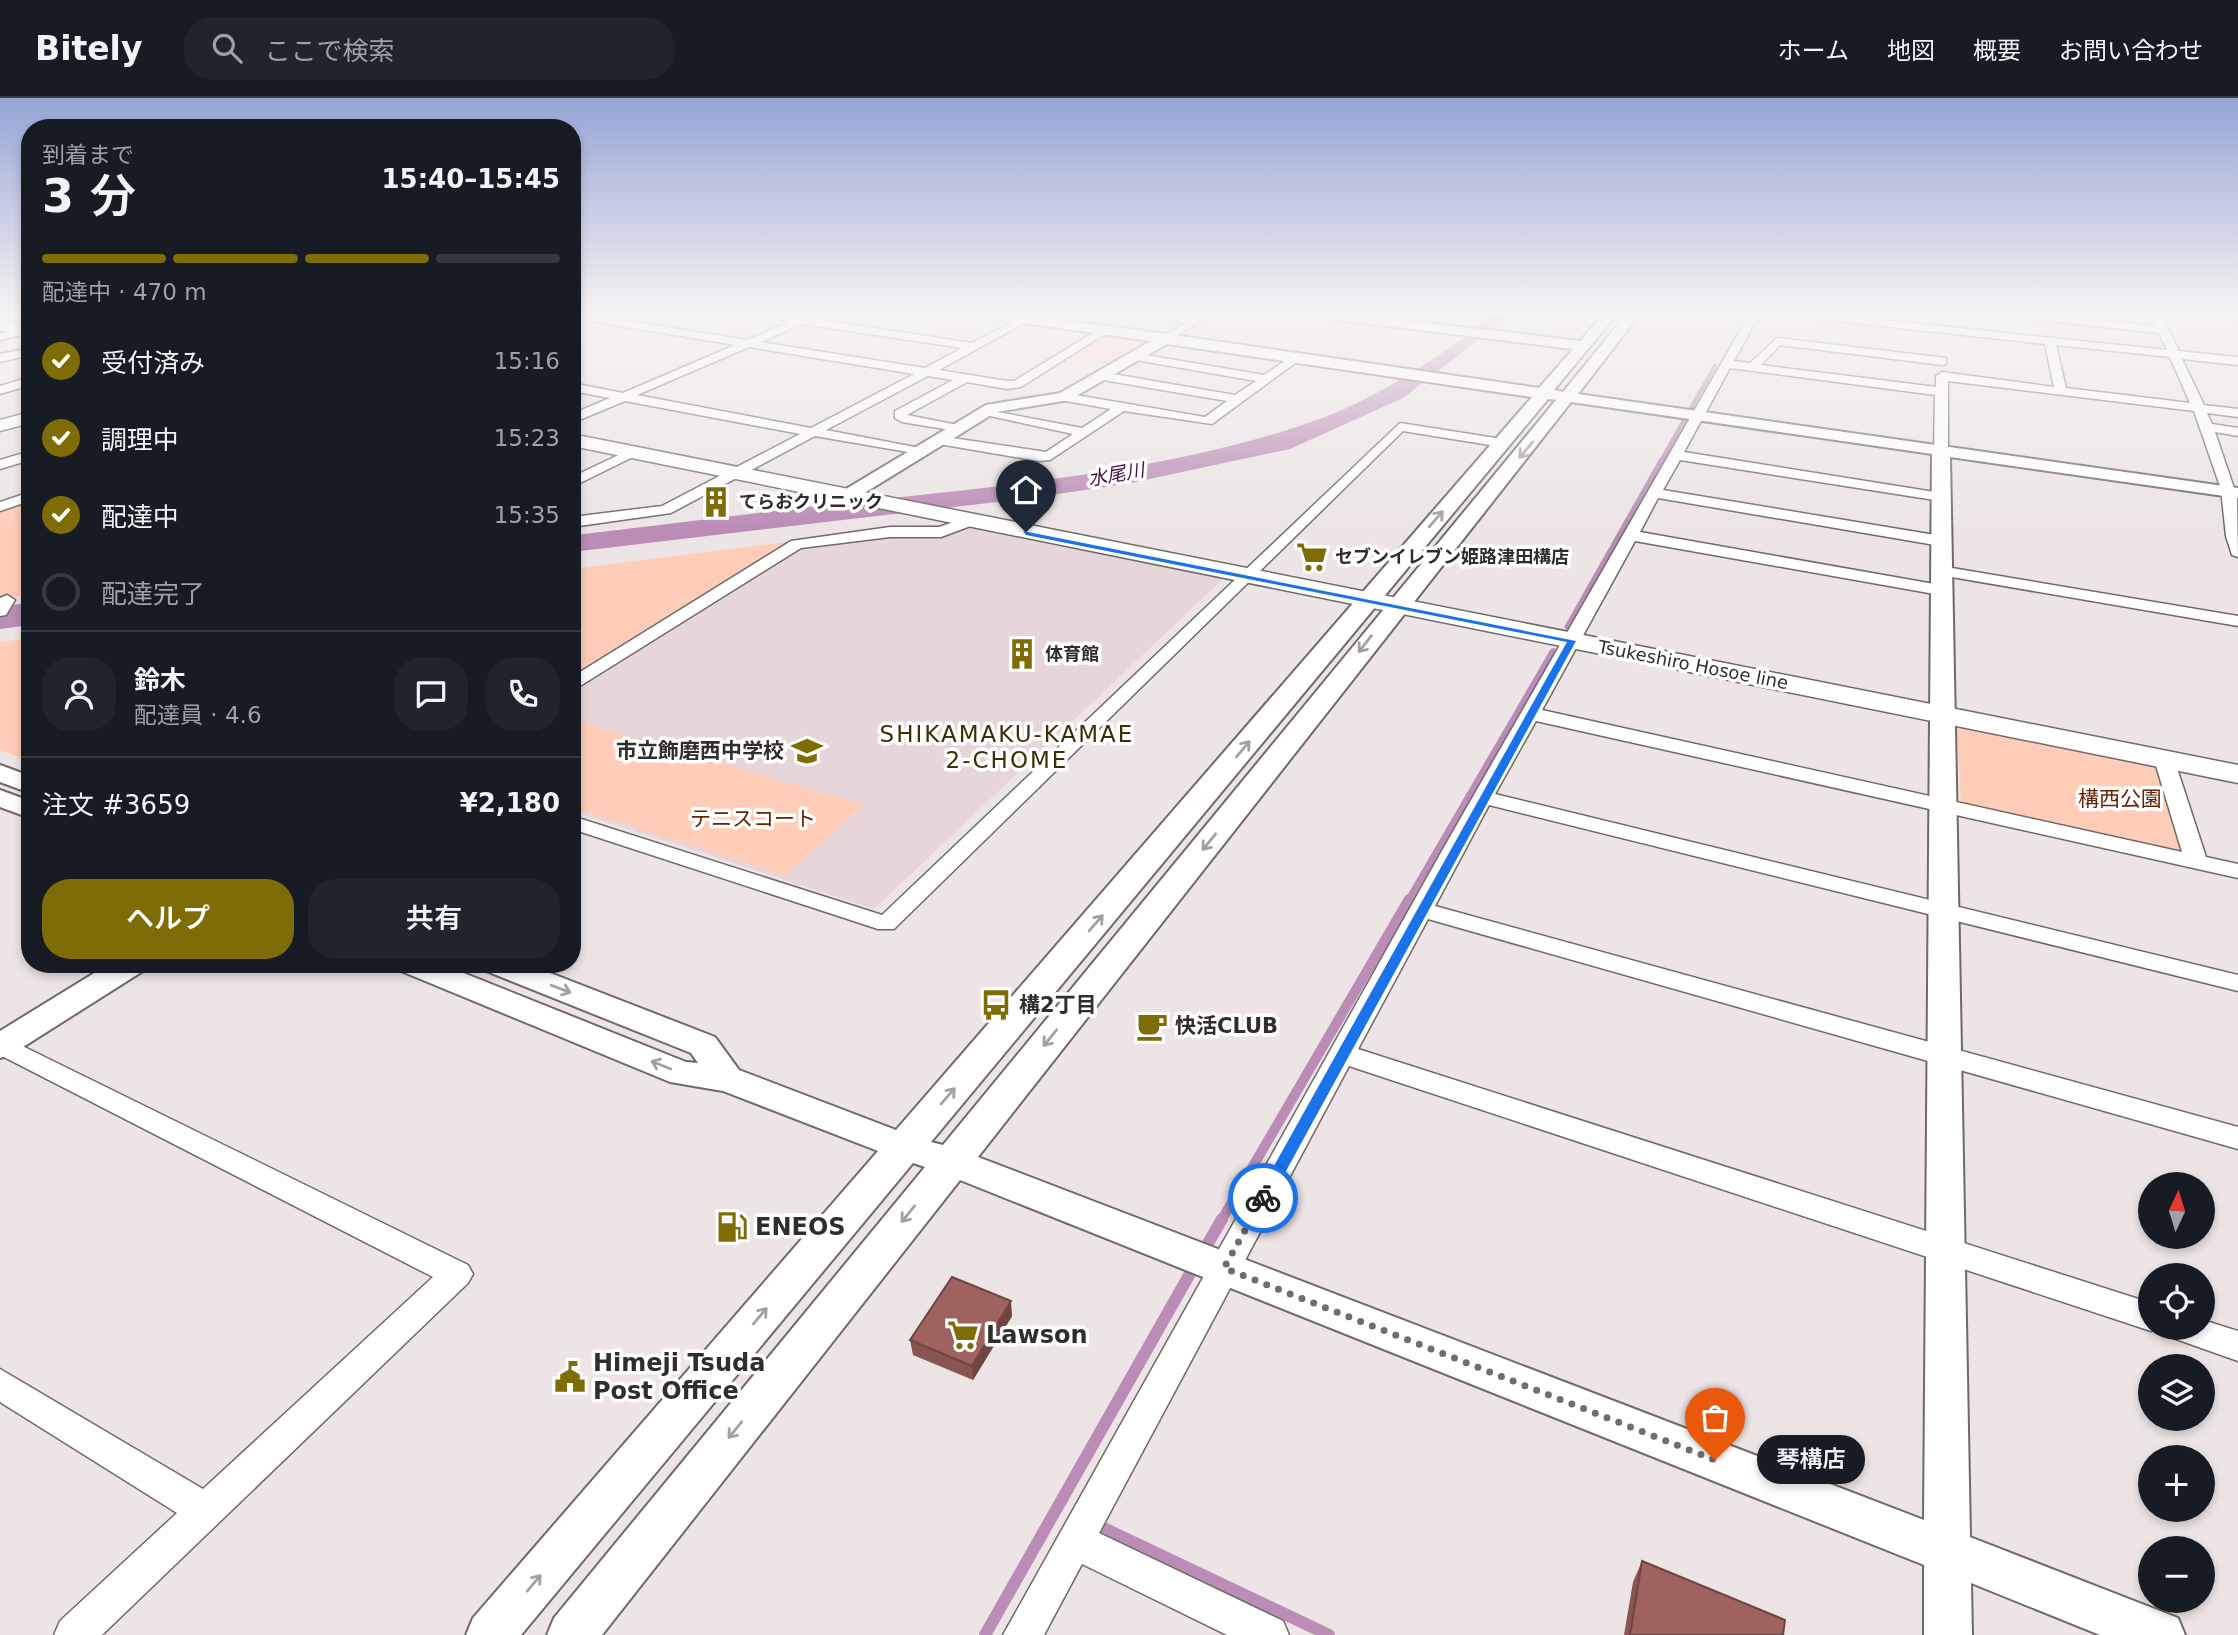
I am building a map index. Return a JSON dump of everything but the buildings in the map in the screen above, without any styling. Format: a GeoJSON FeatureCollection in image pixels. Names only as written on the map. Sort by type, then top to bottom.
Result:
{"type":"FeatureCollection","features":[{"type":"Feature","properties":{"kind":"main road"},"geometry":{"type":"LineString","coordinates":[[0,426],[21,420]]}},
{"type":"Feature","properties":{"kind":"main road","name":"Tsukeshiro Hosoe line"},"geometry":{"type":"LineString","coordinates":[[581,442],[2238,774]]}},
{"type":"Feature","properties":{"kind":"street"},"geometry":{"type":"LineString","coordinates":[[581,415],[648,387]]}},
{"type":"Feature","properties":{"kind":"street"},"geometry":{"type":"LineString","coordinates":[[581,521],[666,510],[899,387]]}},
{"type":"Feature","properties":{"kind":"street"},"geometry":{"type":"LineString","coordinates":[[949,387],[901,414],[902,418],[958,429]]}},
{"type":"Feature","properties":{"kind":"street"},"geometry":{"type":"LineString","coordinates":[[1064,397],[1082,387]]}},
{"type":"Feature","properties":{"kind":"street"},"geometry":{"type":"LineString","coordinates":[[1164,387],[1236,399]]}},
{"type":"Feature","properties":{"kind":"street"},"geometry":{"type":"LineString","coordinates":[[847,496],[992,408],[1064,397],[1201,422],[1207,421],[1254,387]]}},
{"type":"Feature","properties":{"kind":"street"},"geometry":{"type":"LineString","coordinates":[[1502,387],[2233,493]]}},
{"type":"Feature","properties":{"kind":"street"},"geometry":{"type":"LineString","coordinates":[[571,1635],[1396,606],[1538,436],[1559,387]]}},
{"type":"Feature","properties":{"kind":"street"},"geometry":{"type":"LineString","coordinates":[[489,1635],[1215,783],[1367,600],[1502,443],[1562,387]]}},
{"type":"Feature","properties":{"kind":"street"},"geometry":{"type":"LineString","coordinates":[[1023,1635],[1422,910],[1715,387]]}},
{"type":"Feature","properties":{"kind":"street"},"geometry":{"type":"LineString","coordinates":[[1901,387],[1941,392]]}},
{"type":"Feature","properties":{"kind":"street"},"geometry":{"type":"LineString","coordinates":[[1941,387],[1940,807],[1948,1635]]}},
{"type":"Feature","properties":{"kind":"street"},"geometry":{"type":"LineString","coordinates":[[2025,387],[2238,413]]}},
{"type":"Feature","properties":{"kind":"street"},"geometry":{"type":"LineString","coordinates":[[2061,387],[2062,391]]}},
{"type":"Feature","properties":{"kind":"street"},"geometry":{"type":"LineString","coordinates":[[2189,387],[2233,493],[2237,545]]}},
{"type":"Feature","properties":{"kind":"street"},"geometry":{"type":"LineString","coordinates":[[581,389],[920,452]]}},
{"type":"Feature","properties":{"kind":"street"},"geometry":{"type":"LineString","coordinates":[[939,440],[1039,457],[1050,456],[1120,408]]}},
{"type":"Feature","properties":{"kind":"street"},"geometry":{"type":"LineString","coordinates":[[982,414],[1084,432]]}},
{"type":"Feature","properties":{"kind":"street"},"geometry":{"type":"LineString","coordinates":[[581,825],[886,924],[1400,427],[1502,443]]}},
{"type":"Feature","properties":{"kind":"street"},"geometry":{"type":"LineString","coordinates":[[2206,427],[2238,432]]}},
{"type":"Feature","properties":{"kind":"street"},"geometry":{"type":"LineString","coordinates":[[581,479],[634,453]]}},
{"type":"Feature","properties":{"kind":"street"},"geometry":{"type":"LineString","coordinates":[[1676,455],[1941,497]]}},
{"type":"Feature","properties":{"kind":"street"},"geometry":{"type":"LineString","coordinates":[[0,465],[21,458]]}},
{"type":"Feature","properties":{"kind":"street"},"geometry":{"type":"LineString","coordinates":[[1654,493],[1941,541]]}},
{"type":"Feature","properties":{"kind":"street"},"geometry":{"type":"LineString","coordinates":[[0,507],[21,499]]}},
{"type":"Feature","properties":{"kind":"street"},"geometry":{"type":"LineString","coordinates":[[581,679],[797,544],[890,532],[941,532],[960,519]]}},
{"type":"Feature","properties":{"kind":"street"},"geometry":{"type":"LineString","coordinates":[[1633,536],[2238,621]]}},
{"type":"Feature","properties":{"kind":"street"},"geometry":{"type":"LineString","coordinates":[[1532,714],[1940,807],[2238,871]]}},
{"type":"Feature","properties":{"kind":"street"},"geometry":{"type":"LineString","coordinates":[[2164,759],[2196,862]]}},
{"type":"Feature","properties":{"kind":"street"},"geometry":{"type":"LineString","coordinates":[[0,773],[21,781]]}},
{"type":"Feature","properties":{"kind":"street"},"geometry":{"type":"LineString","coordinates":[[1485,797],[2238,983]]}},
{"type":"Feature","properties":{"kind":"street"},"geometry":{"type":"LineString","coordinates":[[0,798],[21,806]]}},
{"type":"Feature","properties":{"kind":"street"},"geometry":{"type":"LineString","coordinates":[[1422,910],[2238,1138]]}},
{"type":"Feature","properties":{"kind":"street"},"geometry":{"type":"LineString","coordinates":[[1,1045],[117,973]]}},
{"type":"Feature","properties":{"kind":"street"},"geometry":{"type":"LineString","coordinates":[[434,973],[682,1073],[727,1079],[904,1147],[950,1161],[2161,1635]]}},
{"type":"Feature","properties":{"kind":"street"},"geometry":{"type":"LineString","coordinates":[[520,973],[703,1045],[727,1079]]}},
{"type":"Feature","properties":{"kind":"street"},"geometry":{"type":"LineString","coordinates":[[1,1045],[457,1273],[74,1635]]}},
{"type":"Feature","properties":{"kind":"street"},"geometry":{"type":"LineString","coordinates":[[1343,1054],[2138,1313]]}},
{"type":"Feature","properties":{"kind":"street"},"geometry":{"type":"LineString","coordinates":[[2215,1338],[2238,1346]]}},
{"type":"Feature","properties":{"kind":"street"},"geometry":{"type":"LineString","coordinates":[[0,1384],[206,1511]]}},
{"type":"Feature","properties":{"kind":"street"},"geometry":{"type":"LineString","coordinates":[[1075,1541],[1269,1635]]}},
{"type":"Feature","properties":{"kind":"shaded area","name":"市立飾磨西中学校"},"geometry":{"type":"Polygon","coordinates":[[[973,528],[1224,578],[874,909],[581,814],[581,685],[802,546],[890,535],[942,536],[973,528]]]}},
{"type":"Feature","properties":{"kind":"green space"},"geometry":{"type":"Polygon","coordinates":[[[21,503],[21,596],[0,599],[0,511],[21,503]]]}},
{"type":"Feature","properties":{"kind":"green space"},"geometry":{"type":"Polygon","coordinates":[[[794,541],[581,672],[581,568],[794,541]]]}},
{"type":"Feature","properties":{"kind":"green space"},"geometry":{"type":"Polygon","coordinates":[[[21,639],[21,758],[0,750],[0,642],[21,639]]]}},
{"type":"Feature","properties":{"kind":"green space","name":"テニスコート"},"geometry":{"type":"Polygon","coordinates":[[[581,722],[864,805],[785,876],[581,810],[581,722]]]}},
{"type":"Feature","properties":{"kind":"green space","name":"構西公園"},"geometry":{"type":"Polygon","coordinates":[[[1957,727],[2158,767],[2180,851],[1961,805],[1957,727]]]}},
{"type":"Feature","properties":{"kind":"water","name":"水尾川"},"geometry":{"type":"Polygon","coordinates":[[[1389,387],[1418,387],[1403,398],[1290,449],[1126,484],[1030,498],[581,551],[581,534],[1038,481],[1157,462],[1271,435],[1325,417],[1389,387]]]}},
{"type":"Feature","properties":{"kind":"water"},"geometry":{"type":"Polygon","coordinates":[[[21,604],[21,626],[0,629],[0,606],[21,604]]]}},
{"type":"Feature","properties":{"kind":"waterway"},"geometry":{"type":"LineString","coordinates":[[1660,463],[1703,387]]}},
{"type":"Feature","properties":{"kind":"waterway"},"geometry":{"type":"LineString","coordinates":[[1567,627],[1661,461]]}},
{"type":"Feature","properties":{"kind":"waterway"},"geometry":{"type":"LineString","coordinates":[[1408,901],[1553,652]]}},
{"type":"Feature","properties":{"kind":"waterway"},"geometry":{"type":"LineString","coordinates":[[1221,1221],[1409,899]]}},
{"type":"Feature","properties":{"kind":"waterway"},"geometry":{"type":"LineString","coordinates":[[1203,1252],[1222,1219]]}},
{"type":"Feature","properties":{"kind":"waterway"},"geometry":{"type":"LineString","coordinates":[[985,1635],[1196,1263]]}},
{"type":"Feature","properties":{"kind":"waterway"},"geometry":{"type":"LineString","coordinates":[[1093,1523],[1329,1635]]}},
{"type":"Feature","properties":{"kind":"way so far"},"geometry":{"type":"LineString","coordinates":[[1263,1198],[1224,1268],[1715,1460]]}},
{"type":"Feature","properties":{"kind":"place","name":"てらおクリニック"},"geometry":{"type":"Point","coordinates":[716,502]}},
{"type":"Feature","properties":{"kind":"place","name":"セブンイレブン姫路津田構店"},"geometry":{"type":"Point","coordinates":[1312,557]}},
{"type":"Feature","properties":{"kind":"place","name":"体育館"},"geometry":{"type":"Point","coordinates":[1022,654]}},
{"type":"Feature","properties":{"kind":"place","name":"市立飾磨西中学校"},"geometry":{"type":"Point","coordinates":[807,751]}},
{"type":"Feature","properties":{"kind":"place","name":"構2丁目"},"geometry":{"type":"Point","coordinates":[996,1005]}},
{"type":"Feature","properties":{"kind":"place","name":"快活CLUB"},"geometry":{"type":"Point","coordinates":[1152,1026]}},
{"type":"Feature","properties":{"kind":"place","name":"ENEOS"},"geometry":{"type":"Point","coordinates":[732,1227]}},
{"type":"Feature","properties":{"kind":"place","name":"Lawson"},"geometry":{"type":"Point","coordinates":[963,1335]}},
{"type":"Feature","properties":{"kind":"place","name":"Himeji Tsuda Post Office"},"geometry":{"type":"Point","coordinates":[570,1377]}},
{"type":"Feature","properties":{"kind":"place","name":"琴構店"},"geometry":{"type":"Point","coordinates":[1715,1460]}},
{"type":"Feature","properties":{"kind":"district","name":"SHIKAMAKU-KAMAE 2-CHOME"},"geometry":{"type":"Point","coordinates":[1007,747]}},
{"type":"Feature","properties":{"kind":"route"},"geometry":{"type":"LineString","coordinates":[[1026,532],[1572,641],[1454,849],[1263,1198]]}}]}
